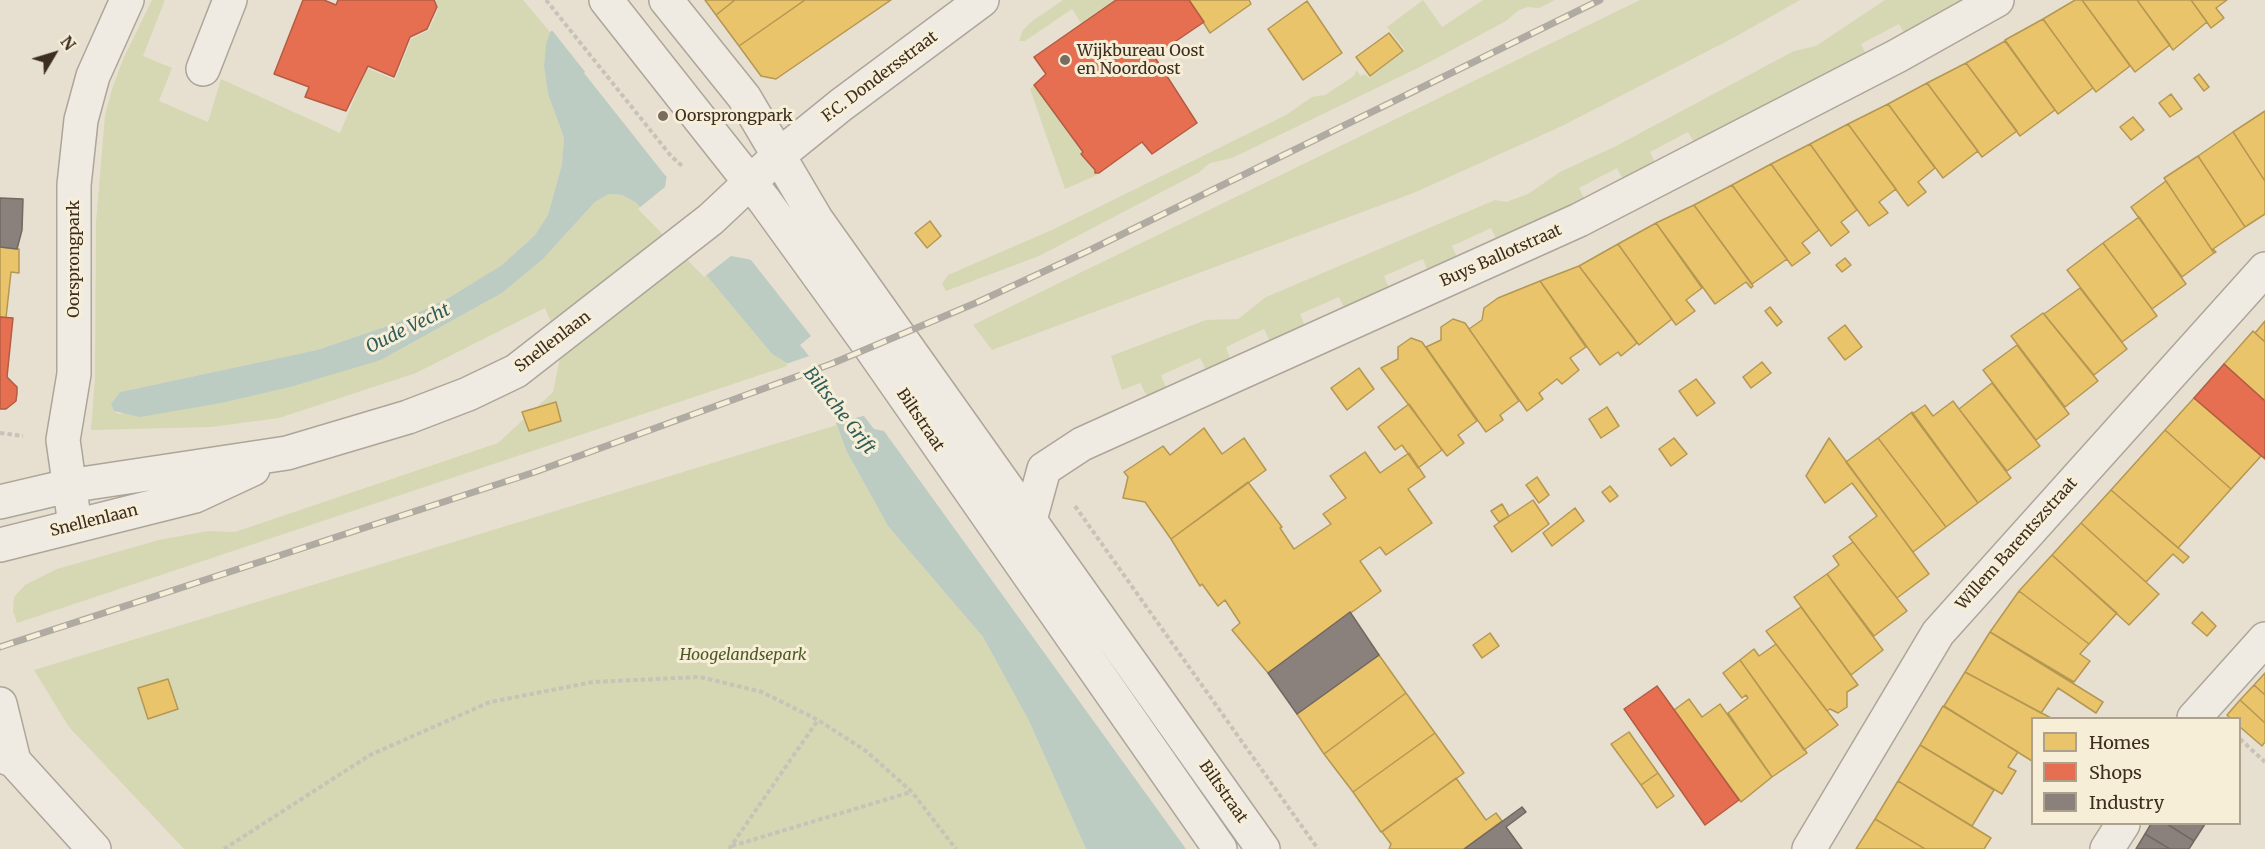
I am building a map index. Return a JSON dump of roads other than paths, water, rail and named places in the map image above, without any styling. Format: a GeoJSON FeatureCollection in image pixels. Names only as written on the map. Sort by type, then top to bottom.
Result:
{"type":"FeatureCollection","features":[{"type":"Feature","properties":{"kind":"street","name":"Oorsprongpark"},"geometry":{"type":"LineString","coordinates":[[75,525],[63,440],[74,374],[74,184],[81,120],[93,76],[127,0]]}},
{"type":"Feature","properties":{"kind":"street"},"geometry":{"type":"LineString","coordinates":[[203,69],[230,0]]}},
{"type":"Feature","properties":{"kind":"street","name":"Biltstraat"},"geometry":{"type":"LineString","coordinates":[[606,0],[750,181],[871,348],[1220,849]]}},
{"type":"Feature","properties":{"kind":"street","name":"Biltstraat"},"geometry":{"type":"LineString","coordinates":[[666,0],[744,97],[816,219],[960,418],[1263,849]]}},
{"type":"Feature","properties":{"kind":"street","name":"F.C. Dondersstraat"},"geometry":{"type":"LineString","coordinates":[[750,181],[840,105],[982,0]]}},
{"type":"Feature","properties":{"kind":"street","name":"Buys Ballotstraat"},"geometry":{"type":"LineString","coordinates":[[1030,520],[1044,469],[1082,444],[1579,220],[1897,56],[1997,0]]}},
{"type":"Feature","properties":{"kind":"street","name":"Snellenlaan"},"geometry":{"type":"LineString","coordinates":[[0,502],[68,486],[287,453],[408,417],[468,394],[516,371],[711,219],[750,181]]}},
{"type":"Feature","properties":{"kind":"street","name":"Willem Barentszstraat"},"geometry":{"type":"LineString","coordinates":[[1809,849],[1938,633],[2265,269]]}},
{"type":"Feature","properties":{"kind":"street","name":"Snellenlaan"},"geometry":{"type":"LineString","coordinates":[[0,545],[195,496],[287,453]]}},
{"type":"Feature","properties":{"kind":"street"},"geometry":{"type":"LineString","coordinates":[[2195,717],[2265,639]]}},
{"type":"Feature","properties":{"kind":"street"},"geometry":{"type":"LineString","coordinates":[[0,704],[5,764],[94,849]]}},
{"type":"Feature","properties":{"kind":"street"},"geometry":{"type":"LineString","coordinates":[[2107,849],[2122,825]]}},
{"type":"Feature","properties":{"kind":"water"},"geometry":{"type":"Polygon","coordinates":[[[589,0],[665,0],[584,73],[664,174],[751,260],[811,336],[800,345],[809,356],[816,355],[874,429],[884,431],[1186,849],[1086,849],[1029,721],[983,637],[888,526],[846,450],[837,425],[790,365],[772,354],[707,276],[664,230],[635,202],[622,195],[609,194],[595,202],[543,259],[502,293],[381,360],[290,387],[221,403],[140,417],[114,411],[111,404],[120,392],[317,350],[396,323],[450,297],[502,265],[535,235],[548,215],[562,164],[564,138],[548,94],[544,66],[546,45],[550,32],[589,0]]]}},
{"type":"Feature","properties":{"kind":"railway"},"geometry":{"type":"LineString","coordinates":[[0,647],[535,472],[831,364],[978,302],[1088,251],[1600,0]]}},
{"type":"Feature","properties":{"kind":"place","name":"Wijkbureau Oost en Noordoost"},"geometry":{"type":"Point","coordinates":[1065,60]}},
{"type":"Feature","properties":{"kind":"place","name":"Oorsprongpark"},"geometry":{"type":"Point","coordinates":[663,116]}},
{"type":"Feature","properties":{"kind":"water label","name":"Oude Vecht"},"geometry":{"type":"Point","coordinates":[408,329]}},
{"type":"Feature","properties":{"kind":"water label","name":"Biltsche Grift"},"geometry":{"type":"Point","coordinates":[839,411]}},
{"type":"Feature","properties":{"kind":"park label","name":"Hoogelandsepark"},"geometry":{"type":"Point","coordinates":[743,655]}}]}
